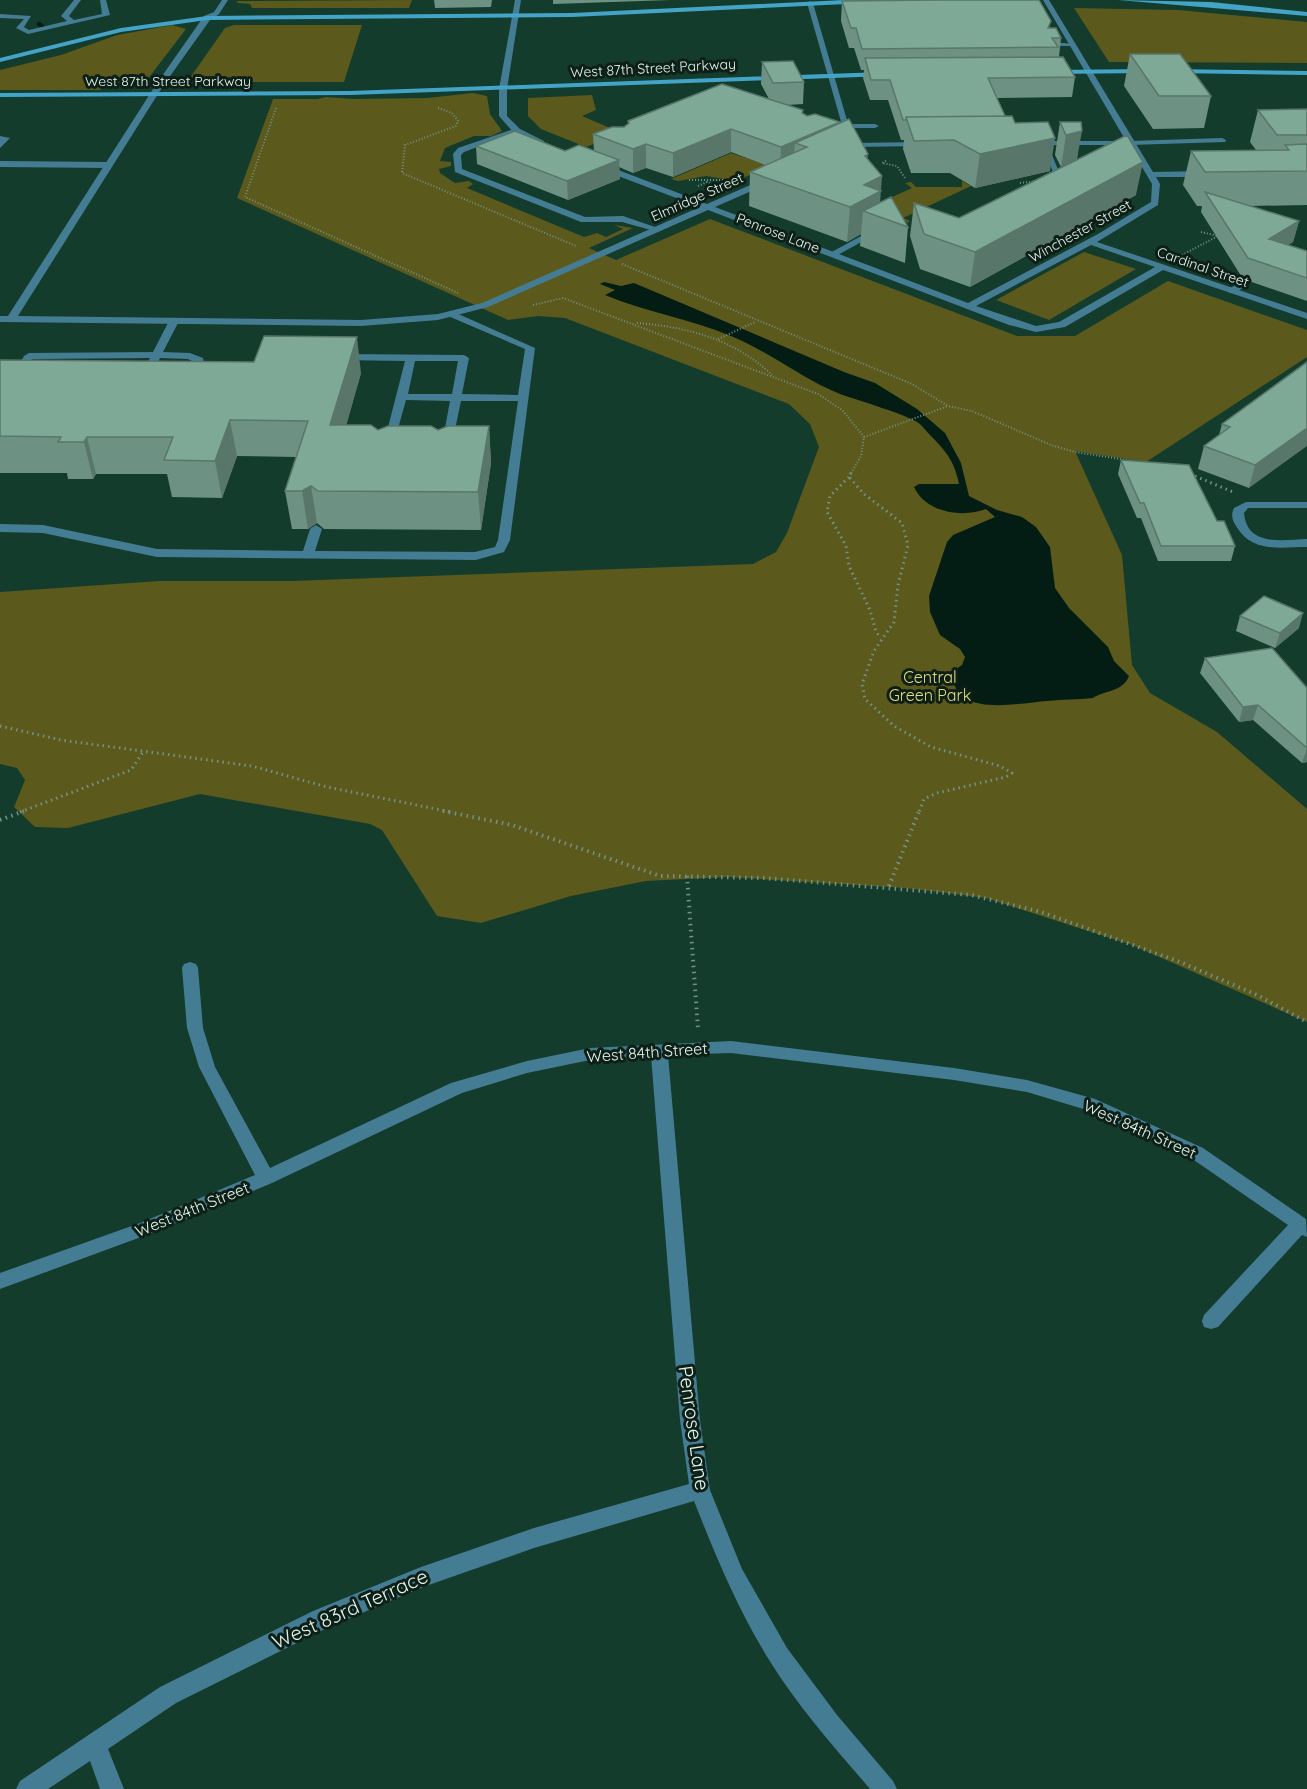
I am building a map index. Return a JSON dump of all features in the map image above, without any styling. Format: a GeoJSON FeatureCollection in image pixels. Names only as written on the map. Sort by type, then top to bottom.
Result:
{"type":"FeatureCollection","features":[{"type":"Feature","properties":{"kind":"main road"},"geometry":{"type":"LineString","coordinates":[[0,58],[149,24],[208,14],[516,16],[888,0]]}},
{"type":"Feature","properties":{"kind":"main road"},"geometry":{"type":"LineString","coordinates":[[1121,0],[1211,4],[1307,14]]}},
{"type":"Feature","properties":{"kind":"main road"},"geometry":{"type":"LineString","coordinates":[[0,67],[54,53],[99,35]]}},
{"type":"Feature","properties":{"kind":"main road"},"geometry":{"type":"LineString","coordinates":[[1044,72],[1307,73]]}},
{"type":"Feature","properties":{"kind":"main road","name":"West 87th Street Parkway"},"geometry":{"type":"LineString","coordinates":[[0,95],[153,95],[503,89],[894,74]]}},
{"type":"Feature","properties":{"kind":"street"},"geometry":{"type":"LineString","coordinates":[[73,22],[65,16],[78,0]]}},
{"type":"Feature","properties":{"kind":"street"},"geometry":{"type":"LineString","coordinates":[[0,16],[29,16],[20,28],[27,32],[106,15],[103,0]]}},
{"type":"Feature","properties":{"kind":"street"},"geometry":{"type":"LineString","coordinates":[[5,319],[208,14],[217,13],[225,0]]}},
{"type":"Feature","properties":{"kind":"street"},"geometry":{"type":"LineString","coordinates":[[518,0],[503,89],[503,116],[517,131],[551,147]]}},
{"type":"Feature","properties":{"kind":"street","name":"Winchester Street"},"geometry":{"type":"LineString","coordinates":[[969,306],[1090,242],[1155,203],[1156,184],[1086,72],[1046,0]]}},
{"type":"Feature","properties":{"kind":"street"},"geometry":{"type":"LineString","coordinates":[[810,3],[851,145]]}},
{"type":"Feature","properties":{"kind":"street"},"geometry":{"type":"LineString","coordinates":[[1050,44],[1071,44]]}},
{"type":"Feature","properties":{"kind":"street"},"geometry":{"type":"LineString","coordinates":[[819,129],[875,126]]}},
{"type":"Feature","properties":{"kind":"street"},"geometry":{"type":"LineString","coordinates":[[517,131],[457,154],[458,170],[483,182],[584,220],[622,219],[655,231]]}},
{"type":"Feature","properties":{"kind":"street"},"geometry":{"type":"LineString","coordinates":[[0,138],[6,138],[0,146]]}},
{"type":"Feature","properties":{"kind":"street"},"geometry":{"type":"LineString","coordinates":[[1042,140],[1059,177]]}},
{"type":"Feature","properties":{"kind":"street"},"geometry":{"type":"LineString","coordinates":[[1020,144],[1042,140],[1217,143]]}},
{"type":"Feature","properties":{"kind":"street"},"geometry":{"type":"LineString","coordinates":[[842,148],[851,145],[929,144]]}},
{"type":"Feature","properties":{"kind":"street","name":"Penrose Lane"},"geometry":{"type":"LineString","coordinates":[[588,161],[1024,327],[1036,329],[1056,327],[1162,267]]}},
{"type":"Feature","properties":{"kind":"street"},"geometry":{"type":"LineString","coordinates":[[0,164],[109,165]]}},
{"type":"Feature","properties":{"kind":"street"},"geometry":{"type":"LineString","coordinates":[[1150,175],[1212,174]]}},
{"type":"Feature","properties":{"kind":"street","name":"Elmridge Street"},"geometry":{"type":"LineString","coordinates":[[5,319],[361,323],[405,321],[451,314],[485,305],[777,177]]}},
{"type":"Feature","properties":{"kind":"street"},"geometry":{"type":"LineString","coordinates":[[833,254],[891,224]]}},
{"type":"Feature","properties":{"kind":"street","name":"Cardinal Street"},"geometry":{"type":"LineString","coordinates":[[1090,242],[1307,316]]}},
{"type":"Feature","properties":{"kind":"street"},"geometry":{"type":"LineString","coordinates":[[1233,291],[1243,284]]}},
{"type":"Feature","properties":{"kind":"street"},"geometry":{"type":"LineString","coordinates":[[0,528],[43,529],[157,553],[476,556],[500,549],[504,540],[530,348],[451,314]]}},
{"type":"Feature","properties":{"kind":"street"},"geometry":{"type":"LineString","coordinates":[[146,378],[174,321]]}},
{"type":"Feature","properties":{"kind":"street"},"geometry":{"type":"LineString","coordinates":[[24,382],[16,377],[29,356],[178,355],[199,360],[200,371],[197,376],[185,379]]}},
{"type":"Feature","properties":{"kind":"street"},"geometry":{"type":"LineString","coordinates":[[333,357],[464,358],[445,452]]}},
{"type":"Feature","properties":{"kind":"street"},"geometry":{"type":"LineString","coordinates":[[387,451],[411,358]]}},
{"type":"Feature","properties":{"kind":"street"},"geometry":{"type":"LineString","coordinates":[[402,397],[524,398]]}},
{"type":"Feature","properties":{"kind":"street"},"geometry":{"type":"LineString","coordinates":[[1307,505],[1246,506],[1238,510],[1237,517],[1247,536],[1253,540],[1264,544],[1307,543]]}},
{"type":"Feature","properties":{"kind":"street"},"geometry":{"type":"LineString","coordinates":[[308,555],[316,529]]}},
{"type":"Feature","properties":{"kind":"street"},"geometry":{"type":"LineString","coordinates":[[190,968],[195,1028],[207,1067],[266,1178]]}},
{"type":"Feature","properties":{"kind":"street","name":"West 84th Street"},"geometry":{"type":"LineString","coordinates":[[0,1281],[146,1228],[266,1178],[457,1088],[527,1067],[590,1054],[732,1047],[954,1074],[1050,1093],[1095,1106],[1197,1154],[1304,1226],[1211,1320]]}},
{"type":"Feature","properties":{"kind":"street","name":"Penrose Lane"},"geometry":{"type":"LineString","coordinates":[[659,1049],[690,1420],[700,1490],[734,1575],[779,1656],[829,1723],[885,1789]]}},
{"type":"Feature","properties":{"kind":"street","name":"West 83rd Terrace"},"geometry":{"type":"LineString","coordinates":[[28,1789],[168,1695],[321,1619],[421,1577],[534,1538],[700,1490]]}},
{"type":"Feature","properties":{"kind":"street"},"geometry":{"type":"LineString","coordinates":[[95,1744],[112,1789]]}},
{"type":"Feature","properties":{"kind":"path"},"geometry":{"type":"LineString","coordinates":[[277,104],[244,197],[467,297]]}},
{"type":"Feature","properties":{"kind":"path"},"geometry":{"type":"LineString","coordinates":[[434,108],[447,110],[457,118],[456,126],[405,146],[402,173],[912,384],[948,406],[972,411],[1051,445],[1075,452],[1134,461]]}},
{"type":"Feature","properties":{"kind":"path"},"geometry":{"type":"LineString","coordinates":[[447,110],[451,108]]}},
{"type":"Feature","properties":{"kind":"path"},"geometry":{"type":"LineString","coordinates":[[688,180],[709,178],[729,181]]}},
{"type":"Feature","properties":{"kind":"path"},"geometry":{"type":"LineString","coordinates":[[1208,234],[1213,229]]}},
{"type":"Feature","properties":{"kind":"path"},"geometry":{"type":"LineString","coordinates":[[1174,261],[1192,249],[1202,247],[1220,237],[1201,232]]}},
{"type":"Feature","properties":{"kind":"path"},"geometry":{"type":"LineString","coordinates":[[1189,244],[1192,249]]}},
{"type":"Feature","properties":{"kind":"path"},"geometry":{"type":"LineString","coordinates":[[525,307],[563,298],[831,401],[855,424],[864,437],[861,456],[849,477],[830,496],[827,512],[846,546],[852,573],[870,610],[876,632],[881,638]]}},
{"type":"Feature","properties":{"kind":"path"},"geometry":{"type":"LineString","coordinates":[[718,339],[756,321]]}},
{"type":"Feature","properties":{"kind":"path"},"geometry":{"type":"LineString","coordinates":[[632,323],[673,326],[718,339],[762,364],[775,378]]}},
{"type":"Feature","properties":{"kind":"path"},"geometry":{"type":"LineString","coordinates":[[864,437],[948,406]]}},
{"type":"Feature","properties":{"kind":"path"},"geometry":{"type":"LineString","coordinates":[[1188,473],[1239,495]]}},
{"type":"Feature","properties":{"kind":"path"},"geometry":{"type":"LineString","coordinates":[[849,477],[863,494],[898,520],[908,537],[905,562],[896,595],[896,618],[888,634],[881,638],[861,690],[870,705],[902,731],[940,752],[1003,766],[1012,773],[1006,777],[937,793],[924,800],[889,886]]}},
{"type":"Feature","properties":{"kind":"path"},"geometry":{"type":"LineString","coordinates":[[0,726],[61,740],[252,766],[327,787],[512,825],[660,876],[764,878],[889,886],[971,895],[1041,912],[1180,962],[1257,995],[1307,1022]]}},
{"type":"Feature","properties":{"kind":"path"},"geometry":{"type":"LineString","coordinates":[[0,820],[131,770],[143,752]]}},
{"type":"Feature","properties":{"kind":"path"},"geometry":{"type":"LineString","coordinates":[[687,876],[692,917],[699,1048]]}},
{"type":"Feature","properties":{"kind":"green space"},"geometry":{"type":"Polygon","coordinates":[[[412,0],[409,8],[252,8],[250,4],[237,1],[412,0]]]}},
{"type":"Feature","properties":{"kind":"green space"},"geometry":{"type":"Polygon","coordinates":[[[1074,8],[1178,10],[1307,22],[1307,63],[1109,62],[1074,8]]]}},
{"type":"Feature","properties":{"kind":"green space"},"geometry":{"type":"Polygon","coordinates":[[[172,25],[186,29],[147,80],[123,83],[99,90],[0,90],[0,70],[61,55],[117,35],[172,25]]]}},
{"type":"Feature","properties":{"kind":"green space"},"geometry":{"type":"Polygon","coordinates":[[[234,25],[362,25],[344,82],[187,82],[225,28],[234,25]]]}},
{"type":"Feature","properties":{"kind":"green space","name":"Central Green Park"},"geometry":{"type":"Polygon","coordinates":[[[473,93],[487,96],[490,114],[502,131],[491,136],[474,136],[445,148],[440,161],[451,162],[451,166],[439,169],[440,173],[455,183],[469,181],[473,184],[467,188],[584,237],[597,233],[606,237],[623,229],[614,225],[633,228],[589,248],[616,260],[710,219],[1017,336],[1075,336],[1168,281],[1307,330],[1307,357],[1146,462],[1075,451],[1122,555],[1132,665],[1150,693],[1217,732],[1307,809],[1307,1022],[1132,945],[986,898],[906,888],[727,877],[646,881],[571,896],[481,923],[437,916],[382,830],[370,824],[200,794],[68,828],[35,827],[14,807],[25,780],[17,768],[0,764],[0,592],[159,581],[292,581],[753,564],[776,552],[787,533],[819,447],[810,424],[789,404],[565,318],[538,316],[508,320],[237,198],[273,99],[427,98],[473,93]]]}},
{"type":"Feature","properties":{"kind":"green space"},"geometry":{"type":"Polygon","coordinates":[[[592,95],[596,110],[582,116],[617,131],[612,137],[586,147],[541,129],[528,116],[528,98],[592,95]]]}},
{"type":"Feature","properties":{"kind":"green space"},"geometry":{"type":"Polygon","coordinates":[[[731,153],[770,166],[736,181],[706,176],[678,181],[671,179],[731,153]]]}},
{"type":"Feature","properties":{"kind":"green space"},"geometry":{"type":"Polygon","coordinates":[[[962,181],[971,186],[903,218],[910,221],[908,223],[879,203],[912,188],[905,183],[911,182],[916,187],[962,187],[962,181]]]}},
{"type":"Feature","properties":{"kind":"green space"},"geometry":{"type":"Polygon","coordinates":[[[1084,252],[1136,269],[1049,320],[996,300],[1084,252]]]}},
{"type":"Feature","properties":{"kind":"shaded area"},"geometry":{"type":"Polygon","coordinates":[[[604,282],[621,286],[634,283],[875,383],[917,409],[945,433],[961,463],[969,496],[997,510],[1022,517],[1036,527],[1050,547],[1055,588],[1069,608],[1108,647],[1114,661],[1129,676],[1123,685],[1093,698],[1004,705],[974,702],[962,696],[955,686],[953,671],[962,665],[965,657],[960,649],[940,635],[930,612],[929,596],[947,542],[953,535],[995,517],[986,509],[967,513],[946,511],[927,503],[920,496],[914,487],[919,484],[959,484],[949,457],[939,444],[916,421],[826,388],[745,342],[605,295],[615,290],[600,284],[604,282]]]}},
{"type":"Feature","properties":{"kind":"building"},"geometry":{"type":"Polygon","coordinates":[[[1039,0],[1051,21],[1048,28],[1056,28],[1061,38],[1052,38],[1058,47],[862,49],[856,28],[851,28],[842,1],[1039,0]]]}},
{"type":"Feature","properties":{"kind":"building"},"geometry":{"type":"Polygon","coordinates":[[[1130,54],[1180,54],[1211,96],[1159,96],[1130,54]]]}},
{"type":"Feature","properties":{"kind":"building"},"geometry":{"type":"Polygon","coordinates":[[[1063,57],[1075,77],[988,78],[1005,116],[906,117],[906,120],[903,120],[890,80],[871,80],[865,58],[1063,57]]]}},
{"type":"Feature","properties":{"kind":"building"},"geometry":{"type":"Polygon","coordinates":[[[793,61],[804,82],[773,83],[762,62],[793,61]]]}},
{"type":"Feature","properties":{"kind":"building"},"geometry":{"type":"Polygon","coordinates":[[[722,84],[803,110],[802,113],[807,116],[815,114],[840,122],[781,147],[731,129],[673,153],[646,144],[633,149],[593,134],[612,127],[624,127],[629,123],[628,121],[722,84]]]}},
{"type":"Feature","properties":{"kind":"building"},"geometry":{"type":"Polygon","coordinates":[[[1307,109],[1307,135],[1277,135],[1258,110],[1307,109]]]}},
{"type":"Feature","properties":{"kind":"building"},"geometry":{"type":"Polygon","coordinates":[[[1012,116],[1015,123],[1048,122],[1055,138],[980,154],[954,140],[914,141],[906,117],[1012,116]]]}},
{"type":"Feature","properties":{"kind":"building"},"geometry":{"type":"Polygon","coordinates":[[[849,119],[868,154],[865,156],[882,176],[864,185],[881,191],[850,207],[750,172],[807,147],[795,143],[849,119]]]}},
{"type":"Feature","properties":{"kind":"building"},"geometry":{"type":"Polygon","coordinates":[[[1060,122],[1081,122],[1082,131],[1066,135],[1060,122]]]}},
{"type":"Feature","properties":{"kind":"building"},"geometry":{"type":"Polygon","coordinates":[[[515,131],[565,151],[579,145],[619,160],[567,181],[476,146],[515,131]]]}},
{"type":"Feature","properties":{"kind":"building"},"geometry":{"type":"Polygon","coordinates":[[[1127,135],[1143,162],[975,252],[924,234],[914,203],[959,218],[1127,135]]]}},
{"type":"Feature","properties":{"kind":"building"},"geometry":{"type":"Polygon","coordinates":[[[1307,144],[1307,171],[1205,172],[1191,151],[1289,150],[1285,145],[1307,144]]]}},
{"type":"Feature","properties":{"kind":"building"},"geometry":{"type":"Polygon","coordinates":[[[1205,192],[1299,221],[1269,239],[1307,251],[1307,278],[1248,258],[1205,192]]]}},
{"type":"Feature","properties":{"kind":"building"},"geometry":{"type":"Polygon","coordinates":[[[891,197],[908,227],[863,211],[891,197]]]}},
{"type":"Feature","properties":{"kind":"building"},"geometry":{"type":"Polygon","coordinates":[[[264,336],[357,337],[330,425],[371,425],[378,430],[388,426],[431,426],[438,430],[448,426],[489,426],[478,492],[318,491],[311,486],[302,491],[285,491],[308,421],[230,420],[215,461],[164,460],[173,437],[87,437],[84,442],[58,442],[61,437],[0,436],[0,360],[254,362],[264,336]]]}},
{"type":"Feature","properties":{"kind":"building"},"geometry":{"type":"Polygon","coordinates":[[[1307,362],[1307,428],[1255,465],[1204,446],[1230,427],[1222,424],[1307,362]]]}},
{"type":"Feature","properties":{"kind":"building"},"geometry":{"type":"Polygon","coordinates":[[[1121,460],[1189,465],[1217,521],[1224,521],[1235,546],[1161,546],[1144,503],[1140,503],[1121,460]]]}},
{"type":"Feature","properties":{"kind":"building"},"geometry":{"type":"Polygon","coordinates":[[[1264,596],[1303,613],[1280,633],[1240,616],[1264,596]]]}},
{"type":"Feature","properties":{"kind":"building"},"geometry":{"type":"Polygon","coordinates":[[[1272,648],[1307,688],[1307,748],[1258,705],[1243,707],[1205,658],[1272,648]]]}}]}
